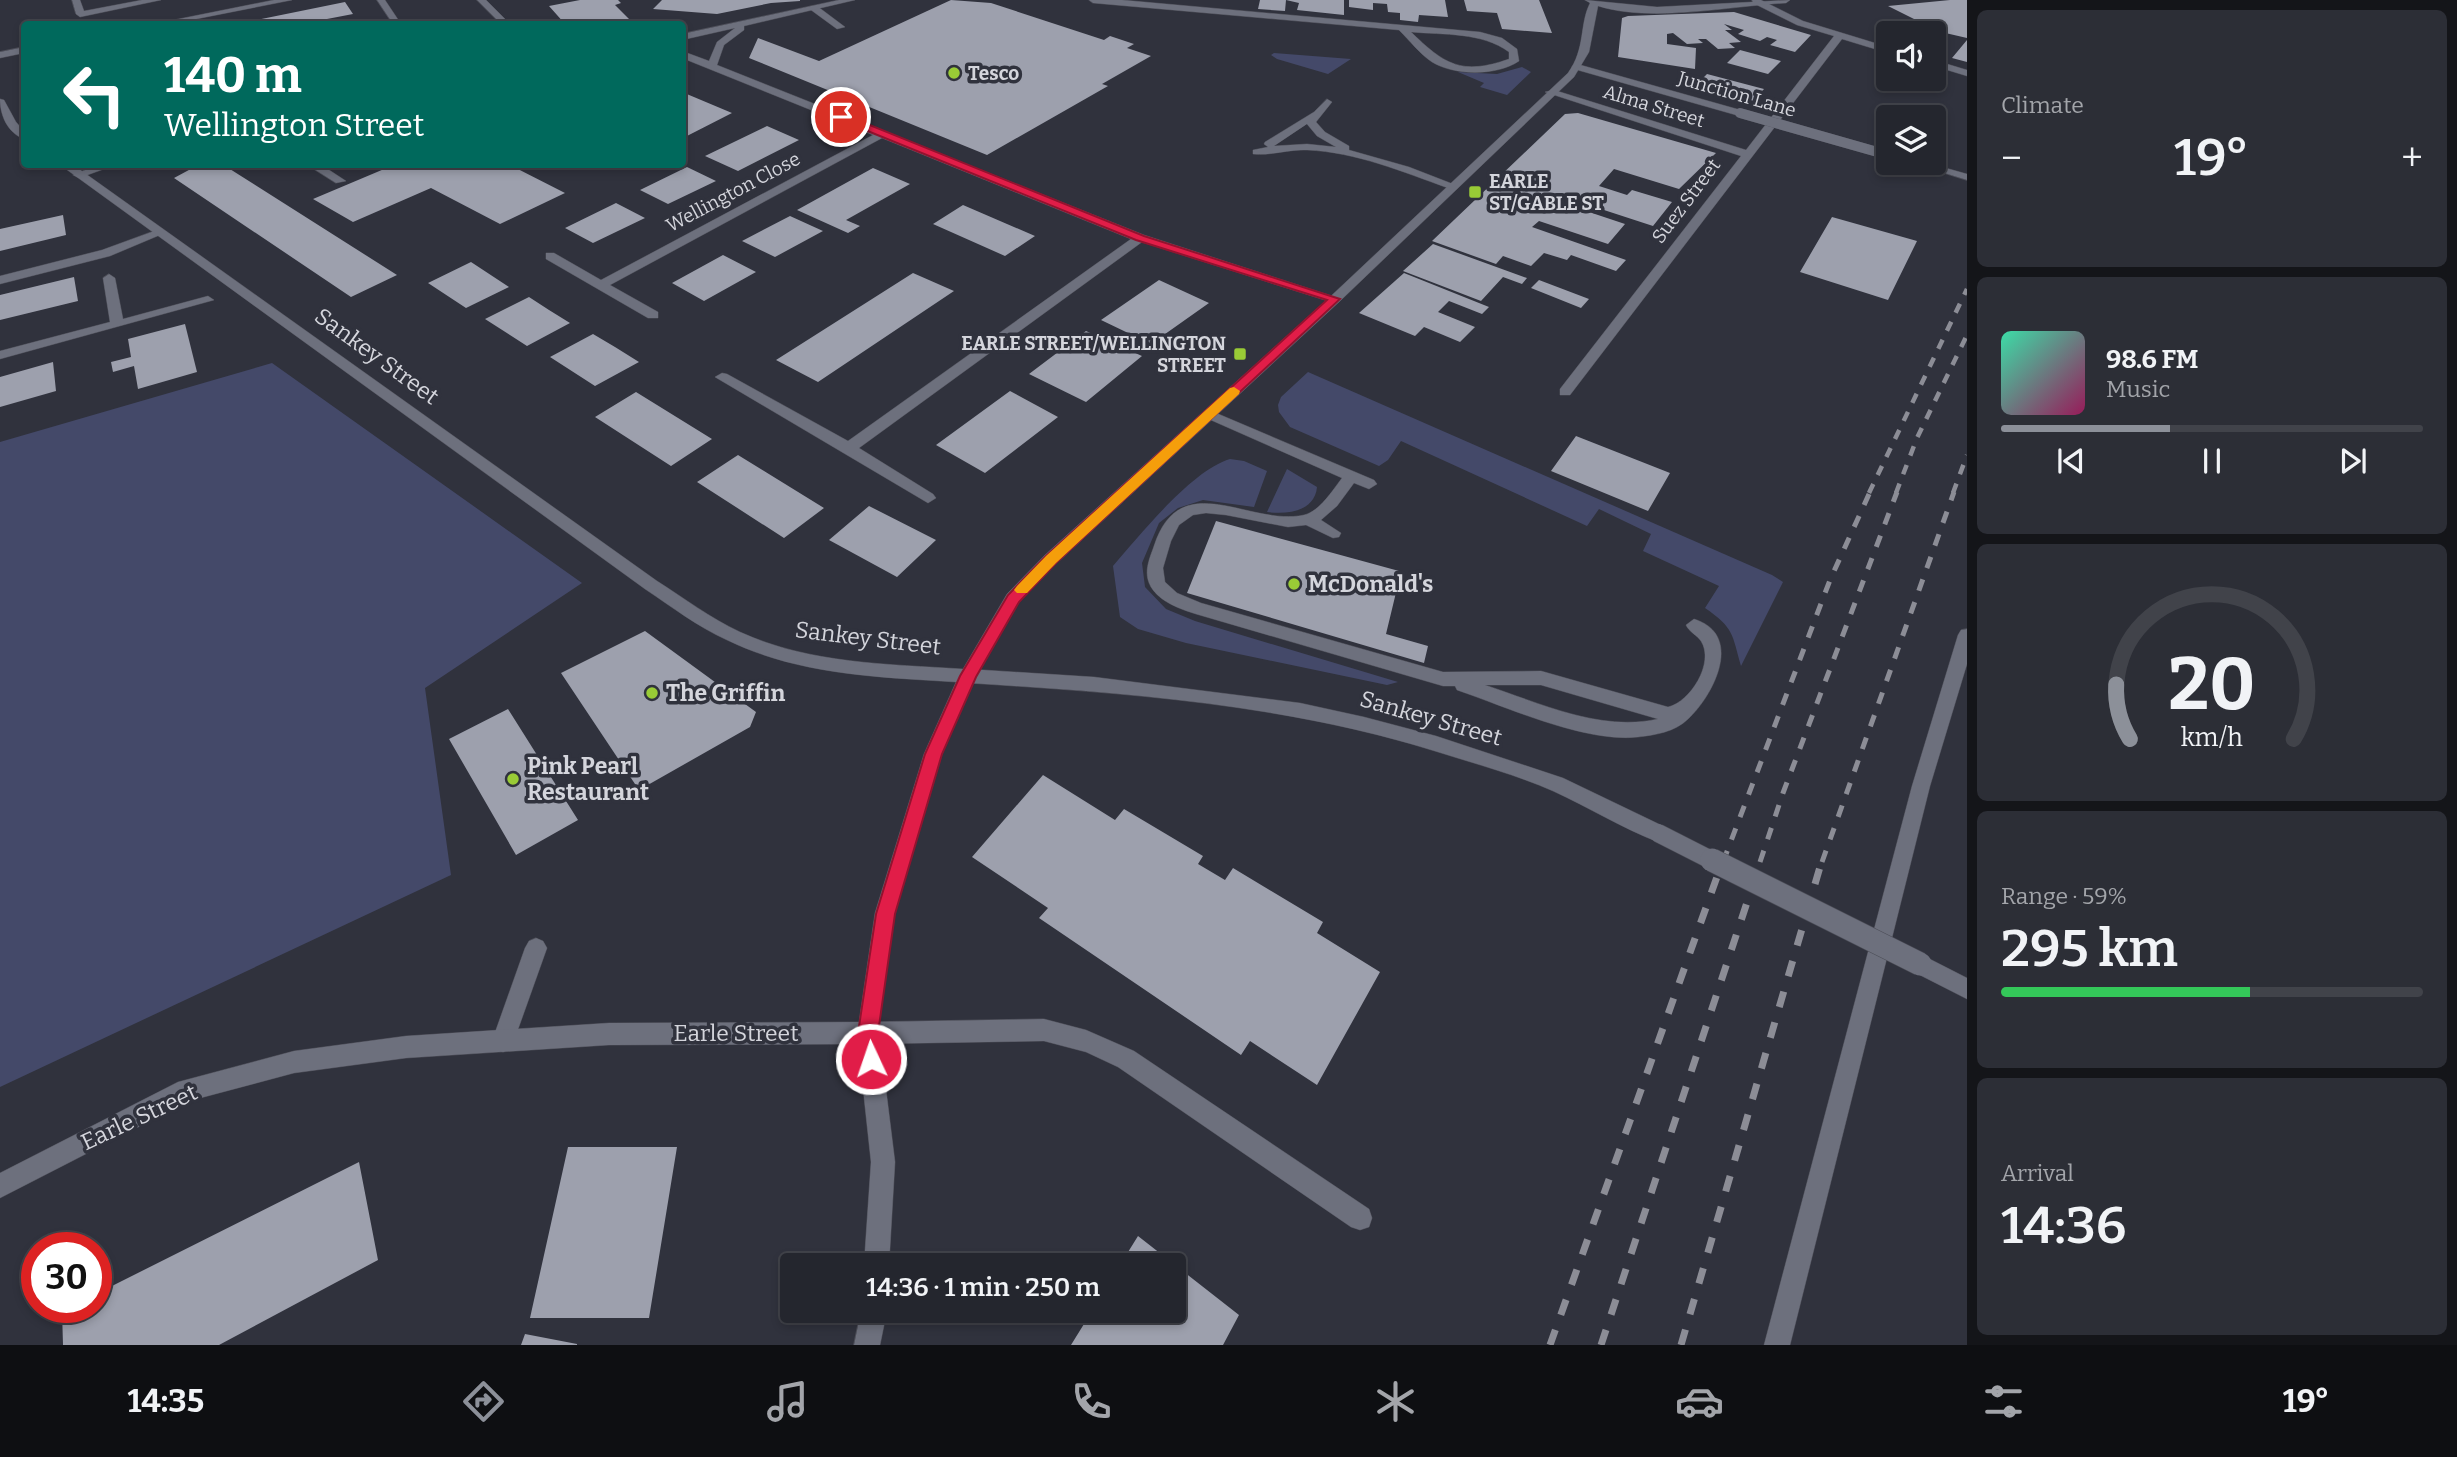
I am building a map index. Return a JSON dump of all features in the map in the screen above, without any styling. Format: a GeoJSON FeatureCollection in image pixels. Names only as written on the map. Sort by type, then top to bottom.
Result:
{"type":"FeatureCollection","features":[{"type":"Feature","properties":{"kind":"street"},"geometry":{"type":"LineString","coordinates":[[76,0],[80,14],[157,0]]}},
{"type":"Feature","properties":{"kind":"street"},"geometry":{"type":"LineString","coordinates":[[175,21],[288,0]]}},
{"type":"Feature","properties":{"kind":"street"},"geometry":{"type":"LineString","coordinates":[[382,0],[395,21]]}},
{"type":"Feature","properties":{"kind":"street"},"geometry":{"type":"LineString","coordinates":[[481,0],[503,21]]}},
{"type":"Feature","properties":{"kind":"street"},"geometry":{"type":"LineString","coordinates":[[494,12],[500,0]]}},
{"type":"Feature","properties":{"kind":"street"},"geometry":{"type":"LineString","coordinates":[[686,36],[851,0]]}},
{"type":"Feature","properties":{"kind":"street"},"geometry":{"type":"LineString","coordinates":[[1093,0],[1480,35],[1499,40],[1514,51],[1514,61],[1497,68],[1456,66],[1434,58],[1403,29]]}},
{"type":"Feature","properties":{"kind":"street"},"geometry":{"type":"LineString","coordinates":[[878,1253],[883,1162],[868,1033],[885,914],[933,754],[968,676],[1013,598],[1051,559],[1335,299],[1577,67],[1587,41],[1592,1],[1614,7],[1648,8],[1786,0]]}},
{"type":"Feature","properties":{"kind":"street"},"geometry":{"type":"LineString","coordinates":[[1756,1],[1786,18],[1876,46]]}},
{"type":"Feature","properties":{"kind":"street"},"geometry":{"type":"LineString","coordinates":[[814,8],[840,27]]}},
{"type":"Feature","properties":{"kind":"street"},"geometry":{"type":"LineString","coordinates":[[712,65],[720,44],[726,38],[763,19]]}},
{"type":"Feature","properties":{"kind":"street","name":"Suez Street"},"geometry":{"type":"LineString","coordinates":[[1565,392],[1840,35]]}},
{"type":"Feature","properties":{"kind":"street"},"geometry":{"type":"LineString","coordinates":[[0,55],[21,51]]}},
{"type":"Feature","properties":{"kind":"street"},"geometry":{"type":"LineString","coordinates":[[686,55],[1140,238],[1335,299]]}},
{"type":"Feature","properties":{"kind":"street","name":"Junction Lane"},"geometry":{"type":"LineString","coordinates":[[1577,67],[1876,152]]}},
{"type":"Feature","properties":{"kind":"street"},"geometry":{"type":"LineString","coordinates":[[1946,67],[1967,73]]}},
{"type":"Feature","properties":{"kind":"street","name":"Alma Street"},"geometry":{"type":"LineString","coordinates":[[1550,92],[1747,154]]}},
{"type":"Feature","properties":{"kind":"street"},"geometry":{"type":"LineString","coordinates":[[0,102],[12,124],[21,133]]}},
{"type":"Feature","properties":{"kind":"street"},"geometry":{"type":"LineString","coordinates":[[1327,102],[1314,116],[1257,152],[1293,145],[1357,155],[1452,186]]}},
{"type":"Feature","properties":{"kind":"street"},"geometry":{"type":"LineString","coordinates":[[1314,116],[1311,122],[1321,134],[1357,155]]}},
{"type":"Feature","properties":{"kind":"street","name":"Wellington Close"},"geometry":{"type":"LineString","coordinates":[[602,284],[882,134]]}},
{"type":"Feature","properties":{"kind":"street","name":"Sankey Street"},"geometry":{"type":"LineString","coordinates":[[69,168],[651,585],[733,636],[765,649],[810,661],[968,676],[1094,684],[1300,710],[1436,744],[1556,784],[1967,989]]}},
{"type":"Feature","properties":{"kind":"street"},"geometry":{"type":"LineString","coordinates":[[79,175],[101,168]]}},
{"type":"Feature","properties":{"kind":"street"},"geometry":{"type":"LineString","coordinates":[[317,168],[340,181]]}},
{"type":"Feature","properties":{"kind":"street"},"geometry":{"type":"LineString","coordinates":[[1946,171],[1967,177]]}},
{"type":"Feature","properties":{"kind":"street"},"geometry":{"type":"LineString","coordinates":[[0,280],[106,253],[161,232]]}},
{"type":"Feature","properties":{"kind":"street"},"geometry":{"type":"LineString","coordinates":[[849,448],[1140,238]]}},
{"type":"Feature","properties":{"kind":"street"},"geometry":{"type":"LineString","coordinates":[[550,256],[653,315]]}},
{"type":"Feature","properties":{"kind":"street"},"geometry":{"type":"LineString","coordinates":[[109,278],[117,324]]}},
{"type":"Feature","properties":{"kind":"street"},"geometry":{"type":"LineString","coordinates":[[0,355],[208,300]]}},
{"type":"Feature","properties":{"kind":"street"},"geometry":{"type":"LineString","coordinates":[[722,377],[849,448],[928,498]]}},
{"type":"Feature","properties":{"kind":"street"},"geometry":{"type":"LineString","coordinates":[[1209,414],[1369,484]]}},
{"type":"Feature","properties":{"kind":"street"},"geometry":{"type":"LineString","coordinates":[[1351,477],[1323,512],[1308,520],[1275,522],[1221,508],[1187,511],[1167,531],[1155,566],[1155,580],[1164,592],[1196,608],[1601,728],[1633,730],[1657,727],[1678,718],[1703,688],[1713,665],[1710,639],[1694,625]]}},
{"type":"Feature","properties":{"kind":"street"},"geometry":{"type":"LineString","coordinates":[[1308,520],[1334,533]]}},
{"type":"Feature","properties":{"kind":"street"},"geometry":{"type":"LineString","coordinates":[[1777,1345],[1921,786],[1967,635]]}},
{"type":"Feature","properties":{"kind":"street"},"geometry":{"type":"LineString","coordinates":[[1443,679],[1541,678],[1668,714],[1685,710]]}},
{"type":"Feature","properties":{"kind":"street"},"geometry":{"type":"LineString","coordinates":[[503,1041],[536,948]]}},
{"type":"Feature","properties":{"kind":"street","name":"Earle Street"},"geometry":{"type":"LineString","coordinates":[[0,1186],[186,1090],[294,1062],[406,1047],[609,1034],[1044,1030],[1070,1034],[1126,1059],[1360,1218]]}},
{"type":"Feature","properties":{"kind":"street"},"geometry":{"type":"LineString","coordinates":[[867,1345],[872,1323]]}},
{"type":"Feature","properties":{"kind":"shaded area"},"geometry":{"type":"Polygon","coordinates":[[[1274,53],[1351,59],[1328,74],[1277,59],[1271,55],[1274,53]]]}},
{"type":"Feature","properties":{"kind":"shaded area"},"geometry":{"type":"Polygon","coordinates":[[[1522,67],[1531,72],[1507,95],[1480,87],[1484,83],[1458,72],[1497,74],[1522,67]]]}},
{"type":"Feature","properties":{"kind":"shaded area"},"geometry":{"type":"Polygon","coordinates":[[[272,363],[582,583],[425,688],[451,875],[0,1087],[0,442],[272,363]]]}},
{"type":"Feature","properties":{"kind":"shaded area"},"geometry":{"type":"Polygon","coordinates":[[[1308,372],[1783,582],[1741,666],[1727,627],[1705,608],[1719,586],[1643,551],[1651,534],[1599,509],[1587,526],[1401,441],[1388,460],[1379,466],[1290,427],[1279,412],[1278,405],[1281,397],[1308,372]]]}},
{"type":"Feature","properties":{"kind":"shaded area"},"geometry":{"type":"Polygon","coordinates":[[[1230,459],[1244,461],[1267,471],[1254,507],[1203,500],[1178,508],[1159,523],[1142,563],[1145,587],[1166,609],[1195,621],[1398,682],[1387,685],[1186,643],[1138,629],[1120,617],[1113,566],[1183,490],[1215,465],[1230,459]]]}},
{"type":"Feature","properties":{"kind":"shaded area"},"geometry":{"type":"Polygon","coordinates":[[[1287,469],[1317,487],[1315,495],[1299,510],[1267,512],[1287,469]]]}},
{"type":"Feature","properties":{"kind":"building"},"geometry":{"type":"Polygon","coordinates":[[[580,0],[618,0],[621,3],[615,5],[631,21],[562,21],[549,6],[580,0]]]}},
{"type":"Feature","properties":{"kind":"building"},"geometry":{"type":"Polygon","coordinates":[[[662,0],[800,1],[771,3],[717,14],[653,9],[662,0]]]}},
{"type":"Feature","properties":{"kind":"building","name":"Tesco"},"geometry":{"type":"Polygon","coordinates":[[[951,0],[991,3],[1104,40],[1110,36],[1134,44],[1127,48],[1151,56],[1102,84],[1108,86],[987,155],[749,58],[758,38],[819,61],[951,0]]]}},
{"type":"Feature","properties":{"kind":"building"},"geometry":{"type":"Polygon","coordinates":[[[1260,0],[1286,0],[1285,11],[1258,9],[1260,0]]]}},
{"type":"Feature","properties":{"kind":"building"},"geometry":{"type":"Polygon","coordinates":[[[1286,0],[1344,0],[1344,15],[1297,10],[1299,3],[1286,0]]]}},
{"type":"Feature","properties":{"kind":"building"},"geometry":{"type":"Polygon","coordinates":[[[1349,0],[1445,0],[1448,17],[1419,15],[1418,22],[1400,20],[1400,13],[1388,12],[1387,4],[1373,3],[1373,10],[1349,7],[1349,0]]]}},
{"type":"Feature","properties":{"kind":"building"},"geometry":{"type":"Polygon","coordinates":[[[1464,0],[1539,0],[1552,33],[1502,29],[1497,13],[1467,11],[1464,0]]]}},
{"type":"Feature","properties":{"kind":"building"},"geometry":{"type":"Polygon","coordinates":[[[1967,0],[1967,38],[1946,33],[1946,21],[1918,21],[1888,6],[1967,0]]]}},
{"type":"Feature","properties":{"kind":"building"},"geometry":{"type":"Polygon","coordinates":[[[345,2],[353,14],[317,21],[252,21],[345,2]]]}},
{"type":"Feature","properties":{"kind":"building"},"geometry":{"type":"Polygon","coordinates":[[[1734,12],[1811,35],[1795,52],[1770,45],[1777,40],[1767,37],[1760,41],[1738,34],[1744,30],[1724,24],[1732,30],[1725,30],[1741,42],[1729,43],[1735,48],[1718,49],[1706,39],[1698,39],[1703,43],[1687,44],[1673,33],[1667,34],[1667,44],[1696,48],[1695,69],[1618,57],[1622,18],[1734,12]]]}},
{"type":"Feature","properties":{"kind":"building"},"geometry":{"type":"Polygon","coordinates":[[[1967,40],[1967,62],[1952,58],[1967,40]]]}},
{"type":"Feature","properties":{"kind":"building"},"geometry":{"type":"Polygon","coordinates":[[[1740,50],[1781,61],[1768,74],[1727,63],[1740,50]]]}},
{"type":"Feature","properties":{"kind":"building"},"geometry":{"type":"Polygon","coordinates":[[[1707,74],[1764,89],[1754,101],[1696,85],[1707,74]]]}},
{"type":"Feature","properties":{"kind":"building"},"geometry":{"type":"Polygon","coordinates":[[[686,94],[732,113],[686,136],[686,94]]]}},
{"type":"Feature","properties":{"kind":"building"},"geometry":{"type":"Polygon","coordinates":[[[1578,113],[1716,153],[1679,189],[1614,169],[1599,186],[1627,195],[1632,190],[1672,202],[1653,226],[1561,196],[1556,201],[1625,224],[1608,244],[1539,221],[1532,227],[1626,260],[1616,271],[1571,255],[1567,260],[1544,253],[1531,266],[1503,256],[1496,264],[1432,241],[1565,114],[1578,113]]]}},
{"type":"Feature","properties":{"kind":"building"},"geometry":{"type":"Polygon","coordinates":[[[767,126],[799,140],[738,171],[705,156],[767,126]]]}},
{"type":"Feature","properties":{"kind":"building"},"geometry":{"type":"Polygon","coordinates":[[[193,168],[228,168],[397,275],[351,297],[174,178],[193,168]]]}},
{"type":"Feature","properties":{"kind":"building"},"geometry":{"type":"Polygon","coordinates":[[[387,168],[516,168],[565,193],[500,224],[431,188],[353,222],[313,199],[387,168]]]}},
{"type":"Feature","properties":{"kind":"building"},"geometry":{"type":"Polygon","coordinates":[[[686,168],[716,181],[668,204],[640,190],[686,168]]]}},
{"type":"Feature","properties":{"kind":"building"},"geometry":{"type":"Polygon","coordinates":[[[873,168],[910,184],[846,220],[860,226],[848,233],[797,210],[873,168]]]}},
{"type":"Feature","properties":{"kind":"building"},"geometry":{"type":"Polygon","coordinates":[[[616,203],[645,218],[593,243],[565,228],[616,203]]]}},
{"type":"Feature","properties":{"kind":"building"},"geometry":{"type":"Polygon","coordinates":[[[963,205],[1035,236],[1005,256],[933,224],[963,205]]]}},
{"type":"Feature","properties":{"kind":"building"},"geometry":{"type":"Polygon","coordinates":[[[63,215],[66,235],[0,251],[0,229],[63,215]]]}},
{"type":"Feature","properties":{"kind":"building"},"geometry":{"type":"Polygon","coordinates":[[[790,216],[823,231],[775,257],[742,241],[790,216]]]}},
{"type":"Feature","properties":{"kind":"building"},"geometry":{"type":"Polygon","coordinates":[[[1832,217],[1917,241],[1888,300],[1800,272],[1832,217]]]}},
{"type":"Feature","properties":{"kind":"building"},"geometry":{"type":"Polygon","coordinates":[[[1433,244],[1527,278],[1522,284],[1503,277],[1481,301],[1403,271],[1433,244]]]}},
{"type":"Feature","properties":{"kind":"building"},"geometry":{"type":"Polygon","coordinates":[[[723,255],[756,272],[704,301],[672,283],[723,255]]]}},
{"type":"Feature","properties":{"kind":"building"},"geometry":{"type":"Polygon","coordinates":[[[471,262],[509,287],[466,308],[428,283],[471,262]]]}},
{"type":"Feature","properties":{"kind":"building"},"geometry":{"type":"Polygon","coordinates":[[[913,273],[954,291],[818,382],[776,360],[913,273]]]}},
{"type":"Feature","properties":{"kind":"building"},"geometry":{"type":"Polygon","coordinates":[[[1404,273],[1489,307],[1482,314],[1449,301],[1438,312],[1475,327],[1460,342],[1424,327],[1415,336],[1359,313],[1404,273]]]}},
{"type":"Feature","properties":{"kind":"building"},"geometry":{"type":"Polygon","coordinates":[[[74,277],[78,301],[0,320],[0,295],[74,277]]]}},
{"type":"Feature","properties":{"kind":"building"},"geometry":{"type":"Polygon","coordinates":[[[1159,280],[1209,303],[1151,344],[1101,320],[1159,280]]]}},
{"type":"Feature","properties":{"kind":"building"},"geometry":{"type":"Polygon","coordinates":[[[1539,280],[1589,299],[1581,308],[1531,288],[1539,280]]]}},
{"type":"Feature","properties":{"kind":"building"},"geometry":{"type":"Polygon","coordinates":[[[529,297],[570,323],[527,346],[485,319],[529,297]]]}},
{"type":"Feature","properties":{"kind":"building"},"geometry":{"type":"Polygon","coordinates":[[[185,324],[197,372],[138,389],[134,366],[113,372],[111,362],[131,357],[128,339],[185,324]]]}},
{"type":"Feature","properties":{"kind":"building"},"geometry":{"type":"Polygon","coordinates":[[[1086,331],[1142,356],[1086,402],[1029,374],[1086,331]]]}},
{"type":"Feature","properties":{"kind":"building"},"geometry":{"type":"Polygon","coordinates":[[[593,334],[639,362],[595,386],[550,357],[593,334]]]}},
{"type":"Feature","properties":{"kind":"building"},"geometry":{"type":"Polygon","coordinates":[[[53,362],[56,391],[0,407],[0,377],[53,362]]]}},
{"type":"Feature","properties":{"kind":"building"},"geometry":{"type":"Polygon","coordinates":[[[1010,391],[1058,417],[985,473],[936,445],[1010,391]]]}},
{"type":"Feature","properties":{"kind":"building"},"geometry":{"type":"Polygon","coordinates":[[[636,392],[712,439],[671,466],[595,417],[636,392]]]}},
{"type":"Feature","properties":{"kind":"building"},"geometry":{"type":"Polygon","coordinates":[[[1576,436],[1670,473],[1648,511],[1551,471],[1576,436]]]}},
{"type":"Feature","properties":{"kind":"building"},"geometry":{"type":"Polygon","coordinates":[[[738,455],[824,508],[784,538],[697,482],[738,455]]]}},
{"type":"Feature","properties":{"kind":"building"},"geometry":{"type":"Polygon","coordinates":[[[869,506],[936,540],[897,577],[829,540],[869,506]]]}},
{"type":"Feature","properties":{"kind":"building","name":"McDonald's"},"geometry":{"type":"Polygon","coordinates":[[[1216,521],[1399,571],[1386,634],[1428,646],[1424,663],[1187,593],[1216,521]]]}},
{"type":"Feature","properties":{"kind":"building","name":"The Griffin"},"geometry":{"type":"Polygon","coordinates":[[[645,631],[756,712],[750,727],[639,790],[561,673],[645,631]]]}},
{"type":"Feature","properties":{"kind":"building","name":"Pink Pearl Restaurant"},"geometry":{"type":"Polygon","coordinates":[[[508,709],[578,820],[516,855],[449,739],[508,709]]]}},
{"type":"Feature","properties":{"kind":"building"},"geometry":{"type":"Polygon","coordinates":[[[1043,775],[1115,820],[1124,809],[1203,856],[1198,864],[1225,880],[1233,868],[1323,922],[1317,933],[1380,972],[1317,1085],[1250,1041],[1241,1055],[1039,918],[1048,908],[972,857],[1043,775]]]}},
{"type":"Feature","properties":{"kind":"building"},"geometry":{"type":"Polygon","coordinates":[[[568,1147],[677,1147],[649,1318],[530,1318],[568,1147]]]}},
{"type":"Feature","properties":{"kind":"building"},"geometry":{"type":"Polygon","coordinates":[[[359,1162],[378,1260],[219,1345],[63,1345],[62,1323],[112,1323],[112,1286],[359,1162]]]}},
{"type":"Feature","properties":{"kind":"building"},"geometry":{"type":"Polygon","coordinates":[[[1138,1236],[1160,1253],[1127,1253],[1138,1236]]]}},
{"type":"Feature","properties":{"kind":"building"},"geometry":{"type":"Polygon","coordinates":[[[1186,1274],[1239,1315],[1223,1345],[1071,1345],[1085,1323],[1186,1323],[1186,1274]]]}},
{"type":"Feature","properties":{"kind":"building"},"geometry":{"type":"Polygon","coordinates":[[[525,1334],[577,1344],[577,1345],[521,1345],[525,1334]]]}},
{"type":"Feature","properties":{"kind":"railway"},"geometry":{"type":"LineString","coordinates":[[1869,493],[1967,289]]}},
{"type":"Feature","properties":{"kind":"railway"},"geometry":{"type":"LineString","coordinates":[[1896,493],[1917,438],[1967,335]]}},
{"type":"Feature","properties":{"kind":"railway"},"geometry":{"type":"LineString","coordinates":[[1953,493],[1967,455]]}},
{"type":"Feature","properties":{"kind":"railway"},"geometry":{"type":"LineString","coordinates":[[1723,862],[1830,580],[1870,492]]}},
{"type":"Feature","properties":{"kind":"railway"},"geometry":{"type":"LineString","coordinates":[[1760,862],[1783,793],[1897,492]]}},
{"type":"Feature","properties":{"kind":"railway"},"geometry":{"type":"LineString","coordinates":[[1822,862],[1954,492]]}},
{"type":"Feature","properties":{"kind":"railway"},"geometry":{"type":"LineString","coordinates":[[1550,1345],[1723,860]]}},
{"type":"Feature","properties":{"kind":"railway"},"geometry":{"type":"LineString","coordinates":[[1601,1345],[1761,860]]}},
{"type":"Feature","properties":{"kind":"railway"},"geometry":{"type":"LineString","coordinates":[[1681,1345],[1822,860]]}},
{"type":"Feature","properties":{"kind":"slow traffic"},"geometry":{"type":"LineString","coordinates":[[1022,590],[1051,559],[1234,391]]}},
{"type":"Feature","properties":{"kind":"place","name":"Tesco"},"geometry":{"type":"Point","coordinates":[954,73]}},
{"type":"Feature","properties":{"kind":"place","name":"EARLE ST/GABLE ST"},"geometry":{"type":"Point","coordinates":[1475,192]}},
{"type":"Feature","properties":{"kind":"place","name":"EARLE STREET/WELLINGTON STREET"},"geometry":{"type":"Point","coordinates":[1240,354]}},
{"type":"Feature","properties":{"kind":"place","name":"McDonald's"},"geometry":{"type":"Point","coordinates":[1294,584]}},
{"type":"Feature","properties":{"kind":"place","name":"The Griffin"},"geometry":{"type":"Point","coordinates":[652,693]}},
{"type":"Feature","properties":{"kind":"place","name":"Pink Pearl Restaurant"},"geometry":{"type":"Point","coordinates":[513,779]}},
{"type":"Feature","properties":{"kind":"route"},"geometry":{"type":"LineString","coordinates":[[841,117],[1140,238],[1312,289],[1335,299],[1051,559],[1013,598],[968,676],[933,754],[885,914],[868,1033],[871,1059]]}}]}
